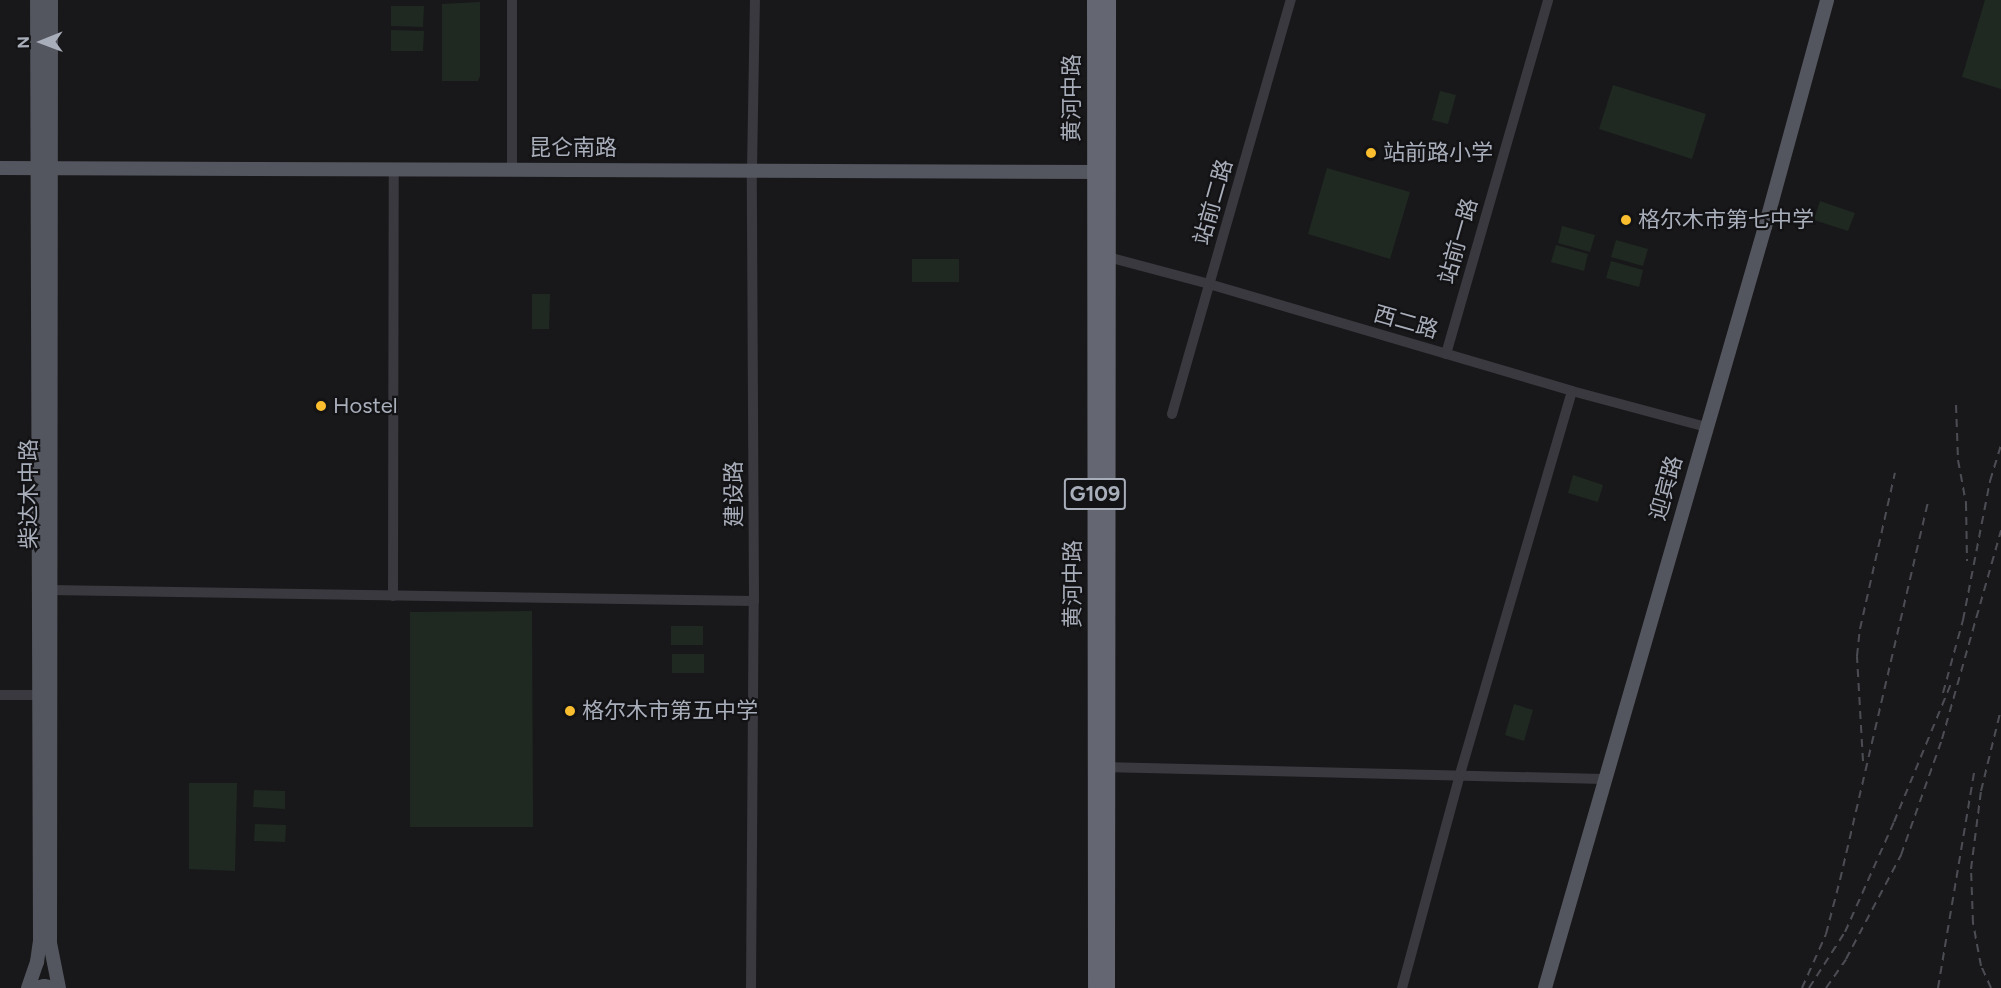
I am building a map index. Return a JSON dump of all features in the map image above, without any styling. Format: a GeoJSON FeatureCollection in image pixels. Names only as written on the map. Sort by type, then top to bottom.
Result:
{"type":"FeatureCollection","features":[{"type":"Feature","properties":{"kind":"highway","name":"黄河中路"},"geometry":{"type":"LineString","coordinates":[[1094,0],[1101,172]]}},
{"type":"Feature","properties":{"kind":"highway","name":"黄河中路"},"geometry":{"type":"LineString","coordinates":[[1095,988],[1101,767],[1101,172],[1108,0]]}},
{"type":"Feature","properties":{"kind":"highway","name":"黄河中路"},"geometry":{"type":"LineString","coordinates":[[1101,767],[1107,988]]}},
{"type":"Feature","properties":{"kind":"main road","name":"柴达木中路"},"geometry":{"type":"LineString","coordinates":[[37,0],[44,168],[50,590],[50,943],[57,988]]}},
{"type":"Feature","properties":{"kind":"main road","name":"柴达木中路"},"geometry":{"type":"LineString","coordinates":[[28,988],[37,962],[40,941],[39,695],[44,168],[51,0]]}},
{"type":"Feature","properties":{"kind":"main road","name":"迎宾路"},"geometry":{"type":"LineString","coordinates":[[1545,988],[1765,227],[1827,0]]}},
{"type":"Feature","properties":{"kind":"main road","name":"昆仑南路"},"geometry":{"type":"LineString","coordinates":[[0,168],[1101,172]]}},
{"type":"Feature","properties":{"kind":"main road"},"geometry":{"type":"LineString","coordinates":[[34,988],[45,986],[57,988]]}},
{"type":"Feature","properties":{"kind":"street"},"geometry":{"type":"LineString","coordinates":[[512,0],[512,170]]}},
{"type":"Feature","properties":{"kind":"street","name":"建设路"},"geometry":{"type":"LineString","coordinates":[[751,988],[754,601],[752,169],[755,0]]}},
{"type":"Feature","properties":{"kind":"street","name":"站前二路"},"geometry":{"type":"LineString","coordinates":[[1172,414],[1291,0]]}},
{"type":"Feature","properties":{"kind":"street","name":"站前一路"},"geometry":{"type":"LineString","coordinates":[[1446,354],[1548,0]]}},
{"type":"Feature","properties":{"kind":"street"},"geometry":{"type":"LineString","coordinates":[[393,596],[394,168]]}},
{"type":"Feature","properties":{"kind":"street","name":"西二路"},"geometry":{"type":"LineString","coordinates":[[1101,257],[1209,284],[1572,391],[1706,427]]}},
{"type":"Feature","properties":{"kind":"street"},"geometry":{"type":"LineString","coordinates":[[1402,988],[1460,774],[1572,391]]}},
{"type":"Feature","properties":{"kind":"street"},"geometry":{"type":"LineString","coordinates":[[50,590],[754,601]]}},
{"type":"Feature","properties":{"kind":"street"},"geometry":{"type":"LineString","coordinates":[[0,695],[39,695]]}},
{"type":"Feature","properties":{"kind":"street"},"geometry":{"type":"LineString","coordinates":[[1101,767],[1604,779]]}},
{"type":"Feature","properties":{"kind":"shaded area"},"geometry":{"type":"Polygon","coordinates":[[[1985,0],[2001,0],[2001,89],[1962,77],[1985,0]]]}},
{"type":"Feature","properties":{"kind":"shaded area"},"geometry":{"type":"Polygon","coordinates":[[[480,2],[480,76],[478,81],[442,81],[442,4],[480,2]]]}},
{"type":"Feature","properties":{"kind":"shaded area"},"geometry":{"type":"Polygon","coordinates":[[[391,6],[424,6],[423,27],[391,26],[391,6]]]}},
{"type":"Feature","properties":{"kind":"shaded area"},"geometry":{"type":"Polygon","coordinates":[[[391,30],[424,31],[423,51],[391,51],[391,30]]]}},
{"type":"Feature","properties":{"kind":"shaded area"},"geometry":{"type":"Polygon","coordinates":[[[1613,85],[1706,114],[1692,159],[1599,129],[1613,85]]]}},
{"type":"Feature","properties":{"kind":"shaded area"},"geometry":{"type":"Polygon","coordinates":[[[1440,91],[1456,95],[1448,124],[1432,120],[1440,91]]]}},
{"type":"Feature","properties":{"kind":"shaded area"},"geometry":{"type":"Polygon","coordinates":[[[1327,168],[1410,192],[1390,259],[1308,234],[1327,168]]]}},
{"type":"Feature","properties":{"kind":"shaded area"},"geometry":{"type":"Polygon","coordinates":[[[1820,201],[1855,213],[1848,231],[1814,220],[1820,201]]]}},
{"type":"Feature","properties":{"kind":"shaded area"},"geometry":{"type":"Polygon","coordinates":[[[1562,226],[1595,235],[1590,252],[1558,243],[1562,226]]]}},
{"type":"Feature","properties":{"kind":"shaded area"},"geometry":{"type":"Polygon","coordinates":[[[1616,240],[1648,249],[1643,266],[1611,257],[1616,240]]]}},
{"type":"Feature","properties":{"kind":"shaded area"},"geometry":{"type":"Polygon","coordinates":[[[1556,245],[1588,254],[1584,271],[1551,262],[1556,245]]]}},
{"type":"Feature","properties":{"kind":"shaded area"},"geometry":{"type":"Polygon","coordinates":[[[912,259],[959,259],[959,282],[912,282],[912,259]]]}},
{"type":"Feature","properties":{"kind":"shaded area"},"geometry":{"type":"Polygon","coordinates":[[[1611,261],[1643,270],[1639,287],[1606,278],[1611,261]]]}},
{"type":"Feature","properties":{"kind":"shaded area"},"geometry":{"type":"Polygon","coordinates":[[[532,294],[550,294],[549,329],[532,329],[532,294]]]}},
{"type":"Feature","properties":{"kind":"shaded area"},"geometry":{"type":"Polygon","coordinates":[[[1573,475],[1603,485],[1598,502],[1568,493],[1573,475]]]}},
{"type":"Feature","properties":{"kind":"shaded area"},"geometry":{"type":"Polygon","coordinates":[[[532,611],[533,827],[410,827],[410,612],[532,611]]]}},
{"type":"Feature","properties":{"kind":"shaded area"},"geometry":{"type":"Polygon","coordinates":[[[671,626],[703,626],[703,645],[671,645],[671,626]]]}},
{"type":"Feature","properties":{"kind":"shaded area"},"geometry":{"type":"Polygon","coordinates":[[[672,654],[704,654],[704,673],[672,673],[672,654]]]}},
{"type":"Feature","properties":{"kind":"shaded area"},"geometry":{"type":"Polygon","coordinates":[[[1514,704],[1533,710],[1524,741],[1505,735],[1514,704]]]}},
{"type":"Feature","properties":{"kind":"shaded area"},"geometry":{"type":"Polygon","coordinates":[[[189,783],[237,783],[235,871],[189,869],[189,783]]]}},
{"type":"Feature","properties":{"kind":"shaded area"},"geometry":{"type":"Polygon","coordinates":[[[254,790],[285,791],[285,809],[253,807],[254,790]]]}},
{"type":"Feature","properties":{"kind":"shaded area"},"geometry":{"type":"Polygon","coordinates":[[[255,824],[286,825],[285,842],[254,841],[255,824]]]}},
{"type":"Feature","properties":{"kind":"railway"},"geometry":{"type":"LineString","coordinates":[[1956,405],[1958,460],[1966,503],[1967,561]]}},
{"type":"Feature","properties":{"kind":"railway"},"geometry":{"type":"LineString","coordinates":[[1943,693],[1963,620],[1990,481],[2001,446]]}},
{"type":"Feature","properties":{"kind":"railway"},"geometry":{"type":"LineString","coordinates":[[1863,761],[1857,656],[1860,629],[1895,473]]}},
{"type":"Feature","properties":{"kind":"railway"},"geometry":{"type":"LineString","coordinates":[[1802,988],[1826,934],[1929,499]]}},
{"type":"Feature","properties":{"kind":"railway"},"geometry":{"type":"LineString","coordinates":[[1826,988],[1846,959],[1901,855],[1942,739],[2001,530]]}},
{"type":"Feature","properties":{"kind":"railway"},"geometry":{"type":"LineString","coordinates":[[1809,988],[1845,932],[1894,822],[1951,684]]}},
{"type":"Feature","properties":{"kind":"railway"},"geometry":{"type":"LineString","coordinates":[[1991,988],[1981,966],[1973,923],[1971,869],[1981,791],[2001,709]]}},
{"type":"Feature","properties":{"kind":"railway"},"geometry":{"type":"LineString","coordinates":[[1938,988],[1975,768]]}},
{"type":"Feature","properties":{"kind":"place","name":"站前路小学"},"geometry":{"type":"Point","coordinates":[1371,153]}},
{"type":"Feature","properties":{"kind":"place","name":"格尔木市第七中学"},"geometry":{"type":"Point","coordinates":[1626,220]}},
{"type":"Feature","properties":{"kind":"place","name":"Hostel"},"geometry":{"type":"Point","coordinates":[321,406]}},
{"type":"Feature","properties":{"kind":"place","name":"格尔木市第五中学"},"geometry":{"type":"Point","coordinates":[570,711]}}]}
